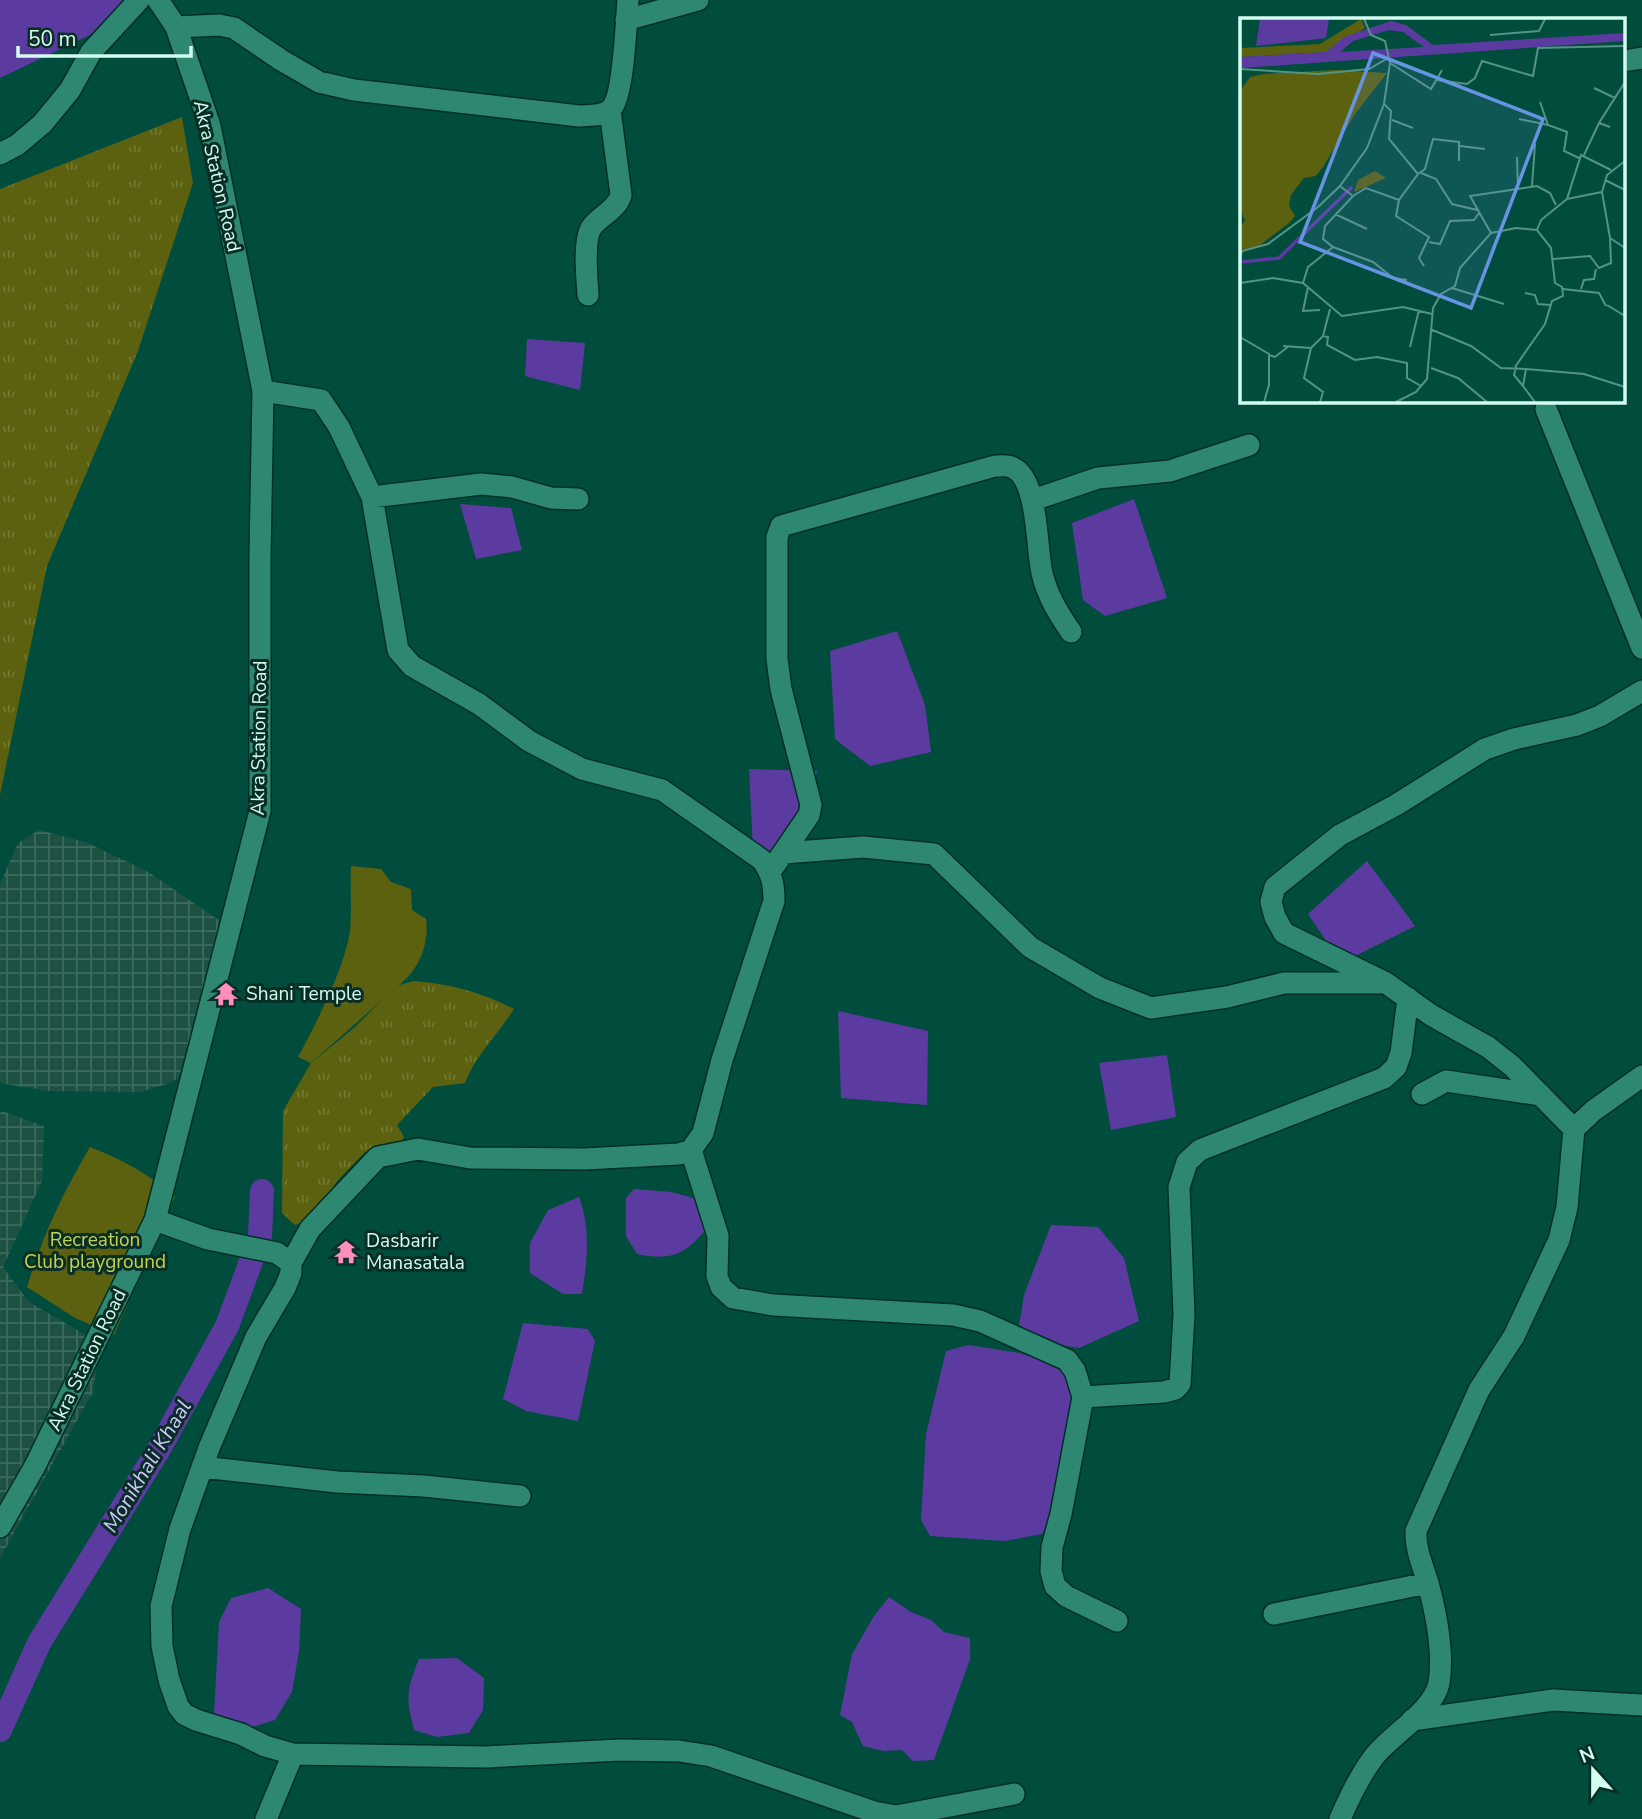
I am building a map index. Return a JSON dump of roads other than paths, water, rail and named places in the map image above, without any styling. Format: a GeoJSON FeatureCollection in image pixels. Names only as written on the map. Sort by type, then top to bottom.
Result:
{"type":"FeatureCollection","features":[{"type":"Feature","properties":{"kind":"street"},"geometry":{"type":"LineString","coordinates":[[0,155],[42,124],[70,90],[91,52],[139,0]]}},
{"type":"Feature","properties":{"kind":"street","name":"Akra Station Road"},"geometry":{"type":"LineString","coordinates":[[0,1527],[35,1466],[155,1220],[260,811],[263,391],[210,126],[176,27],[158,0]]}},
{"type":"Feature","properties":{"kind":"street"},"geometry":{"type":"LineString","coordinates":[[176,27],[219,25],[234,28],[319,82],[354,90],[579,116],[602,114],[610,110],[615,103],[620,84],[627,10],[698,0]]}},
{"type":"Feature","properties":{"kind":"street"},"geometry":{"type":"LineString","coordinates":[[1624,61],[1642,58]]}},
{"type":"Feature","properties":{"kind":"street"},"geometry":{"type":"LineString","coordinates":[[587,295],[587,240],[590,229],[619,202],[621,195],[610,110]]}},
{"type":"Feature","properties":{"kind":"street"},"geometry":{"type":"LineString","coordinates":[[263,391],[321,400],[339,427],[372,496],[398,650],[412,666],[479,704],[529,741],[582,769],[662,790],[762,860],[774,884],[774,901],[722,1060],[703,1133],[691,1150],[679,1154],[583,1159],[470,1158],[418,1149],[378,1157],[284,1258]]}},
{"type":"Feature","properties":{"kind":"street"},"geometry":{"type":"LineString","coordinates":[[1546,410],[1642,648]]}},
{"type":"Feature","properties":{"kind":"street"},"geometry":{"type":"LineString","coordinates":[[1033,500],[1098,478],[1170,471],[1249,445]]}},
{"type":"Feature","properties":{"kind":"street"},"geometry":{"type":"LineString","coordinates":[[770,872],[809,815],[811,805],[781,689],[777,659],[778,530],[792,522],[995,466],[1012,467],[1021,474],[1033,500],[1041,572],[1054,608],[1071,632]]}},
{"type":"Feature","properties":{"kind":"street"},"geometry":{"type":"LineString","coordinates":[[372,496],[481,484],[512,487],[551,498],[578,499]]}},
{"type":"Feature","properties":{"kind":"street"},"geometry":{"type":"LineString","coordinates":[[1574,1129],[1512,1066],[1488,1048],[1431,1015],[1386,983],[1284,933],[1275,917],[1271,902],[1275,887],[1340,835],[1396,805],[1485,749],[1514,738],[1577,725],[1600,716],[1642,691]]}},
{"type":"Feature","properties":{"kind":"street"},"geometry":{"type":"LineString","coordinates":[[783,853],[863,847],[934,854],[1030,947],[1100,988],[1151,1008],[1227,997],[1284,983],[1386,983]]}},
{"type":"Feature","properties":{"kind":"street"},"geometry":{"type":"LineString","coordinates":[[1083,1397],[1164,1392],[1175,1389],[1180,1384],[1184,1314],[1179,1187],[1187,1162],[1200,1150],[1384,1078],[1396,1067],[1401,1053],[1408,998]]}},
{"type":"Feature","properties":{"kind":"street"},"geometry":{"type":"LineString","coordinates":[[1340,1819],[1349,1796],[1374,1757],[1431,1700],[1439,1684],[1439,1634],[1415,1541],[1419,1519],[1479,1390],[1514,1336],[1559,1240],[1567,1207],[1574,1129],[1593,1111],[1642,1076]]}},
{"type":"Feature","properties":{"kind":"street"},"geometry":{"type":"LineString","coordinates":[[1422,1094],[1446,1081],[1541,1095]]}},
{"type":"Feature","properties":{"kind":"street"},"geometry":{"type":"LineString","coordinates":[[691,1150],[718,1236],[718,1276],[721,1287],[733,1298],[773,1305],[953,1315],[980,1321],[1067,1360],[1075,1371],[1083,1397],[1061,1514],[1052,1547],[1051,1571],[1055,1586],[1066,1596],[1117,1621]]}},
{"type":"Feature","properties":{"kind":"street"},"geometry":{"type":"LineString","coordinates":[[155,1220],[208,1239],[284,1258]]}},
{"type":"Feature","properties":{"kind":"street"},"geometry":{"type":"LineString","coordinates":[[284,1258],[290,1273],[285,1288],[256,1337],[202,1467],[180,1529],[161,1606],[162,1646],[169,1680],[178,1706],[184,1714],[241,1734],[265,1746],[293,1754],[485,1757],[620,1750],[679,1751],[711,1756],[896,1816],[1014,1794]]}},
{"type":"Feature","properties":{"kind":"street"},"geometry":{"type":"LineString","coordinates":[[202,1467],[337,1482],[424,1486],[520,1496]]}},
{"type":"Feature","properties":{"kind":"street"},"geometry":{"type":"LineString","coordinates":[[1274,1615],[1428,1583]]}},
{"type":"Feature","properties":{"kind":"street"},"geometry":{"type":"LineString","coordinates":[[1412,1720],[1553,1700],[1642,1705]]}},
{"type":"Feature","properties":{"kind":"street"},"geometry":{"type":"LineString","coordinates":[[266,1819],[293,1754]]}},
{"type":"Feature","properties":{"kind":"waterway","name":"Monikhali Khaal"},"geometry":{"type":"LineString","coordinates":[[0,1730],[39,1643],[159,1449],[227,1326],[260,1237],[262,1191]]}},
{"type":"Feature","properties":{"kind":"place","name":"Shani Temple"},"geometry":{"type":"Point","coordinates":[226,994]}},
{"type":"Feature","properties":{"kind":"place","name":"Dasbarir Manasatala"},"geometry":{"type":"Point","coordinates":[346,1252]}},
{"type":"Feature","properties":{"kind":"park label","name":"Recreation Club playground"},"geometry":{"type":"Point","coordinates":[95,1251]}}]}
